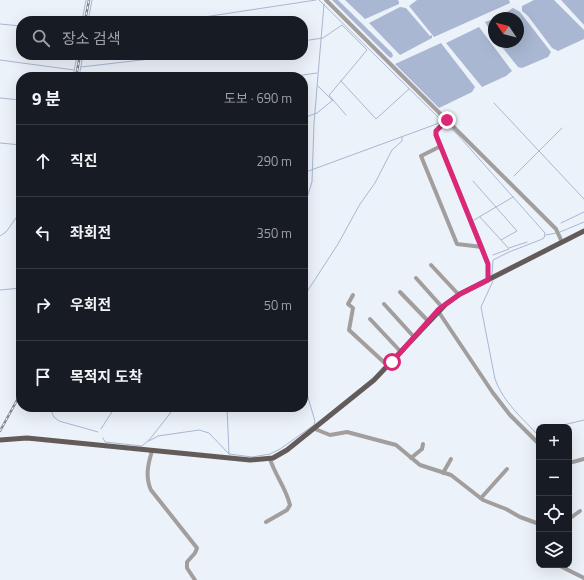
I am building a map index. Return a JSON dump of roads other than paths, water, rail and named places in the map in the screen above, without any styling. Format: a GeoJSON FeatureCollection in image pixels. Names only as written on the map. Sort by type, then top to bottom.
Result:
{"type":"FeatureCollection","features":[{"type":"Feature","properties":{"kind":"main road"},"geometry":{"type":"LineString","coordinates":[[0,440],[27,438],[250,460],[270,459],[287,450],[363,390],[388,366],[440,309],[459,295],[584,231]]}},
{"type":"Feature","properties":{"kind":"street"},"geometry":{"type":"LineString","coordinates":[[326,0],[556,229],[562,242]]}},
{"type":"Feature","properties":{"kind":"street"},"geometry":{"type":"LineString","coordinates":[[447,120],[436,131],[488,264],[488,280]]}},
{"type":"Feature","properties":{"kind":"street"},"geometry":{"type":"LineString","coordinates":[[441,146],[422,156],[453,234],[459,245],[482,247]]}},
{"type":"Feature","properties":{"kind":"street"},"geometry":{"type":"LineString","coordinates":[[431,265],[459,295]]}},
{"type":"Feature","properties":{"kind":"street"},"geometry":{"type":"LineString","coordinates":[[416,278],[440,309],[493,393],[510,415],[536,441]]}},
{"type":"Feature","properties":{"kind":"street"},"geometry":{"type":"LineString","coordinates":[[400,292],[428,321]]}},
{"type":"Feature","properties":{"kind":"street"},"geometry":{"type":"LineString","coordinates":[[353,295],[348,304],[353,308],[349,330],[388,366]]}},
{"type":"Feature","properties":{"kind":"street"},"geometry":{"type":"LineString","coordinates":[[384,304],[414,337]]}},
{"type":"Feature","properties":{"kind":"street"},"geometry":{"type":"LineString","coordinates":[[370,319],[401,352]]}},
{"type":"Feature","properties":{"kind":"street"},"geometry":{"type":"LineString","coordinates":[[315,429],[330,435],[347,432],[386,441],[396,445],[420,465],[451,475],[481,498],[520,517],[536,523]]}},
{"type":"Feature","properties":{"kind":"street"},"geometry":{"type":"LineString","coordinates":[[411,458],[422,449],[423,444]]}},
{"type":"Feature","properties":{"kind":"street"},"geometry":{"type":"LineString","coordinates":[[152,451],[148,464],[147,482],[151,490],[197,548],[195,553],[187,562],[187,568],[195,580]]}},
{"type":"Feature","properties":{"kind":"street"},"geometry":{"type":"LineString","coordinates":[[266,522],[287,510],[290,505],[284,486],[273,468],[270,459]]}},
{"type":"Feature","properties":{"kind":"street"},"geometry":{"type":"LineString","coordinates":[[443,473],[452,459]]}},
{"type":"Feature","properties":{"kind":"street"},"geometry":{"type":"LineString","coordinates":[[572,462],[584,459]]}},
{"type":"Feature","properties":{"kind":"street"},"geometry":{"type":"LineString","coordinates":[[481,498],[507,469]]}},
{"type":"Feature","properties":{"kind":"street"},"geometry":{"type":"LineString","coordinates":[[572,517],[580,511]]}},
{"type":"Feature","properties":{"kind":"street"},"geometry":{"type":"LineString","coordinates":[[564,568],[584,578]]}},
{"type":"Feature","properties":{"kind":"water"},"geometry":{"type":"Polygon","coordinates":[[[332,0],[338,0],[392,53],[393,56],[391,58],[388,56],[332,0]]]}},
{"type":"Feature","properties":{"kind":"water"},"geometry":{"type":"Polygon","coordinates":[[[345,0],[398,0],[399,4],[365,19],[345,0]]]}},
{"type":"Feature","properties":{"kind":"water"},"geometry":{"type":"Polygon","coordinates":[[[417,0],[509,0],[510,3],[434,37],[409,6],[417,0]]]}},
{"type":"Feature","properties":{"kind":"water"},"geometry":{"type":"Polygon","coordinates":[[[534,0],[554,0],[584,30],[584,39],[558,51],[552,48],[528,16],[522,11],[522,6],[534,0]]]}},
{"type":"Feature","properties":{"kind":"water"},"geometry":{"type":"Polygon","coordinates":[[[561,0],[584,0],[584,25],[561,0]]]}},
{"type":"Feature","properties":{"kind":"water"},"geometry":{"type":"Polygon","coordinates":[[[400,7],[406,8],[430,36],[432,35],[432,38],[400,55],[369,23],[400,7]]]}},
{"type":"Feature","properties":{"kind":"water"},"geometry":{"type":"Polygon","coordinates":[[[513,8],[520,12],[507,12],[513,8]]]}},
{"type":"Feature","properties":{"kind":"water"},"geometry":{"type":"Polygon","coordinates":[[[524,17],[551,52],[548,57],[522,68],[518,67],[503,48],[524,48],[524,17]]]}},
{"type":"Feature","properties":{"kind":"water"},"geometry":{"type":"Polygon","coordinates":[[[479,27],[488,39],[488,48],[495,48],[512,71],[506,76],[482,87],[446,43],[479,27]]]}},
{"type":"Feature","properties":{"kind":"water"},"geometry":{"type":"Polygon","coordinates":[[[441,43],[475,87],[472,92],[439,108],[395,64],[441,43]]]}},
{"type":"Feature","properties":{"kind":"waterway"},"geometry":{"type":"LineString","coordinates":[[83,16],[86,0]]}},
{"type":"Feature","properties":{"kind":"waterway"},"geometry":{"type":"LineString","coordinates":[[89,16],[92,0]]}},
{"type":"Feature","properties":{"kind":"waterway"},"geometry":{"type":"LineString","coordinates":[[211,16],[316,0]]}},
{"type":"Feature","properties":{"kind":"waterway"},"geometry":{"type":"LineString","coordinates":[[319,0],[443,122]]}},
{"type":"Feature","properties":{"kind":"waterway"},"geometry":{"type":"LineString","coordinates":[[308,194],[312,182],[314,123],[324,4]]}},
{"type":"Feature","properties":{"kind":"waterway"},"geometry":{"type":"LineString","coordinates":[[0,24],[16,26]]}},
{"type":"Feature","properties":{"kind":"waterway"},"geometry":{"type":"LineString","coordinates":[[308,40],[323,38],[342,25],[367,50],[329,95],[333,100],[317,113],[308,116]]}},
{"type":"Feature","properties":{"kind":"waterway"},"geometry":{"type":"LineString","coordinates":[[0,60],[74,70]]}},
{"type":"Feature","properties":{"kind":"waterway"},"geometry":{"type":"LineString","coordinates":[[74,72],[76,60]]}},
{"type":"Feature","properties":{"kind":"waterway"},"geometry":{"type":"LineString","coordinates":[[80,72],[82,60]]}},
{"type":"Feature","properties":{"kind":"waterway"},"geometry":{"type":"LineString","coordinates":[[81,67],[142,60]]}},
{"type":"Feature","properties":{"kind":"waterway"},"geometry":{"type":"LineString","coordinates":[[308,74],[317,73]]}},
{"type":"Feature","properties":{"kind":"waterway"},"geometry":{"type":"LineString","coordinates":[[341,81],[376,119],[409,89]]}},
{"type":"Feature","properties":{"kind":"waterway"},"geometry":{"type":"LineString","coordinates":[[318,86],[332,100]]}},
{"type":"Feature","properties":{"kind":"waterway"},"geometry":{"type":"LineString","coordinates":[[0,98],[16,100]]}},
{"type":"Feature","properties":{"kind":"waterway"},"geometry":{"type":"LineString","coordinates":[[333,100],[346,115]]}},
{"type":"Feature","properties":{"kind":"waterway"},"geometry":{"type":"LineString","coordinates":[[494,103],[584,199]]}},
{"type":"Feature","properties":{"kind":"waterway"},"geometry":{"type":"LineString","coordinates":[[308,171],[442,122]]}},
{"type":"Feature","properties":{"kind":"waterway"},"geometry":{"type":"LineString","coordinates":[[445,124],[457,134],[545,233],[544,238],[493,260],[492,275]]}},
{"type":"Feature","properties":{"kind":"waterway"},"geometry":{"type":"LineString","coordinates":[[514,176],[562,128]]}},
{"type":"Feature","properties":{"kind":"waterway"},"geometry":{"type":"LineString","coordinates":[[308,290],[338,244],[360,204],[375,183],[392,150],[402,141],[402,137]]}},
{"type":"Feature","properties":{"kind":"waterway"},"geometry":{"type":"LineString","coordinates":[[0,143],[16,145]]}},
{"type":"Feature","properties":{"kind":"waterway"},"geometry":{"type":"LineString","coordinates":[[473,181],[517,231],[501,240],[509,249],[493,255]]}},
{"type":"Feature","properties":{"kind":"waterway"},"geometry":{"type":"LineString","coordinates":[[474,220],[513,197]]}},
{"type":"Feature","properties":{"kind":"waterway"},"geometry":{"type":"LineString","coordinates":[[561,223],[584,212]]}},
{"type":"Feature","properties":{"kind":"waterway"},"geometry":{"type":"LineString","coordinates":[[480,217],[501,240]]}},
{"type":"Feature","properties":{"kind":"waterway"},"geometry":{"type":"LineString","coordinates":[[0,236],[6,232],[16,218]]}},
{"type":"Feature","properties":{"kind":"waterway"},"geometry":{"type":"LineString","coordinates":[[560,232],[584,222]]}},
{"type":"Feature","properties":{"kind":"waterway"},"geometry":{"type":"LineString","coordinates":[[546,235],[557,233]]}},
{"type":"Feature","properties":{"kind":"waterway"},"geometry":{"type":"LineString","coordinates":[[509,248],[527,242]]}},
{"type":"Feature","properties":{"kind":"waterway"},"geometry":{"type":"LineString","coordinates":[[493,281],[481,307],[495,379],[508,403],[536,433]]}},
{"type":"Feature","properties":{"kind":"waterway"},"geometry":{"type":"LineString","coordinates":[[0,290],[16,288]]}},
{"type":"Feature","properties":{"kind":"waterway"},"geometry":{"type":"LineString","coordinates":[[149,441],[158,436],[199,430],[209,433],[229,454],[252,457],[270,454],[280,449],[314,425],[315,421],[308,398]]}},
{"type":"Feature","properties":{"kind":"waterway"},"geometry":{"type":"LineString","coordinates":[[52,412],[54,417],[59,421],[98,432]]}},
{"type":"Feature","properties":{"kind":"waterway"},"geometry":{"type":"LineString","coordinates":[[101,429],[112,412]]}},
{"type":"Feature","properties":{"kind":"waterway"},"geometry":{"type":"LineString","coordinates":[[103,438],[105,442],[142,446],[150,439],[171,412]]}},
{"type":"Feature","properties":{"kind":"waterway"},"geometry":{"type":"LineString","coordinates":[[227,412],[229,454]]}},
{"type":"Feature","properties":{"kind":"waterway"},"geometry":{"type":"LineString","coordinates":[[567,424],[584,420]]}},
{"type":"Feature","properties":{"kind":"railway"},"geometry":{"type":"LineString","coordinates":[[86,16],[89,0]]}},
{"type":"Feature","properties":{"kind":"railway"},"geometry":{"type":"LineString","coordinates":[[77,72],[79,60]]}},
{"type":"Feature","properties":{"kind":"railway"},"geometry":{"type":"LineString","coordinates":[[0,431],[16,402]]}}]}
